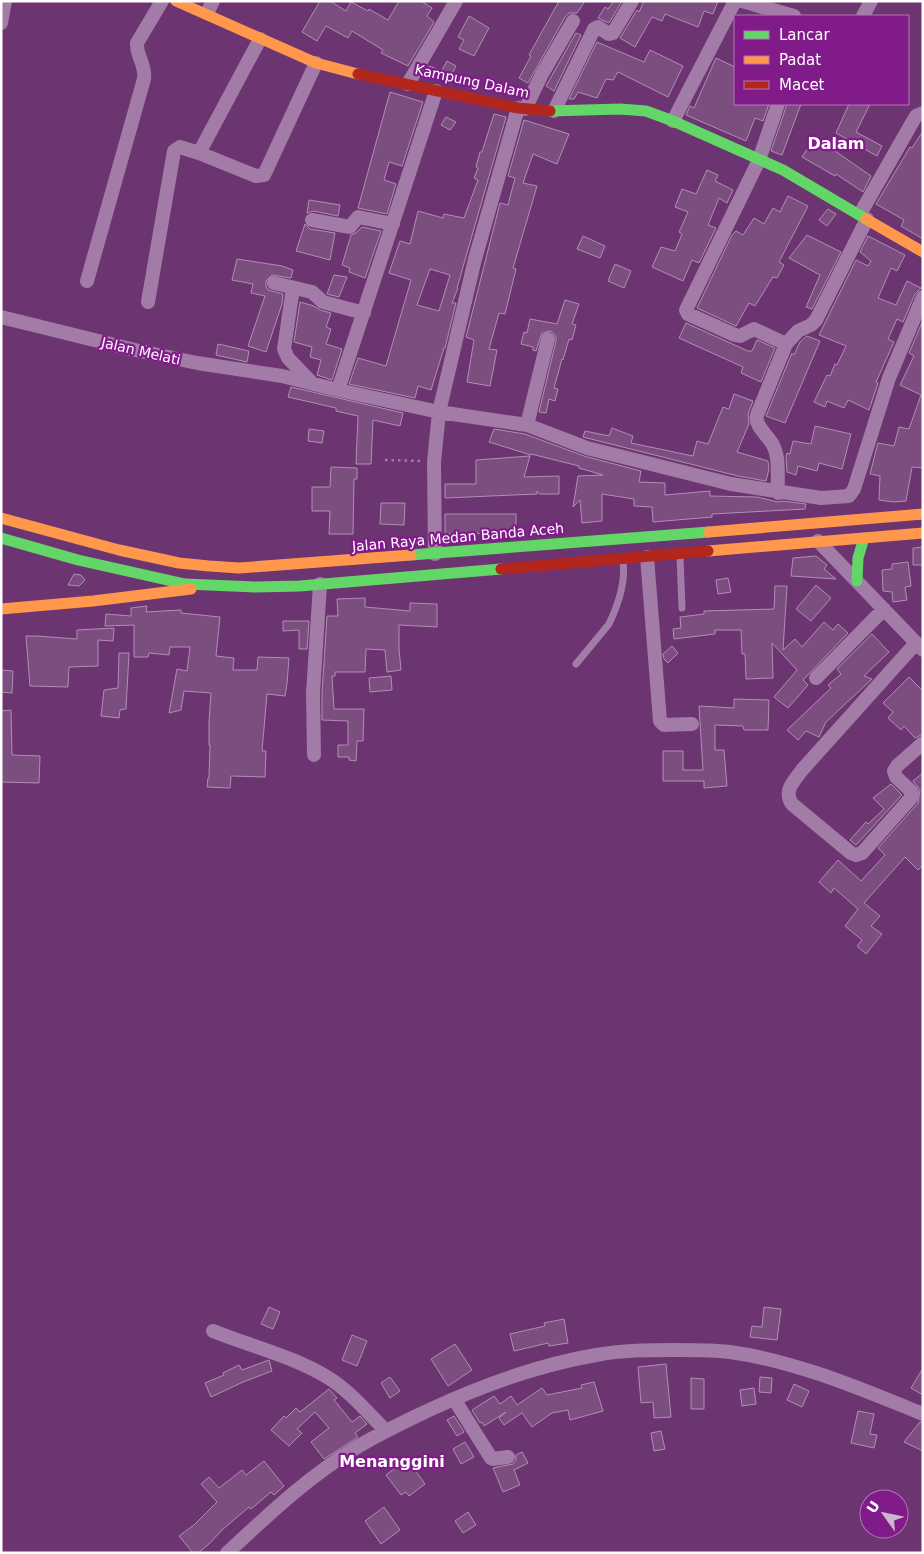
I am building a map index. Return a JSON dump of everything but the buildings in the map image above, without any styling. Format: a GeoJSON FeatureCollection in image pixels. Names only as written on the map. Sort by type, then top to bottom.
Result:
{"type":"FeatureCollection","features":[{"type":"Feature","properties":{"kind":"main road","name":"Kampung Dalam"},"geometry":{"type":"LineString","coordinates":[[176,1],[210,7],[260,39],[316,63],[341,70],[522,108],[554,111],[634,109],[646,111],[674,121],[806,182],[923,252]]}},
{"type":"Feature","properties":{"kind":"main road","name":"Jalan Raya Medan Banda Aceh"},"geometry":{"type":"LineString","coordinates":[[1,518],[174,562],[239,568],[273,567],[923,514]]}},
{"type":"Feature","properties":{"kind":"main road"},"geometry":{"type":"LineString","coordinates":[[1,538],[133,573],[185,584],[214,587],[256,587],[320,584],[923,533]]}},
{"type":"Feature","properties":{"kind":"main road"},"geometry":{"type":"LineString","coordinates":[[857,581],[858,558],[864,538]]}},
{"type":"Feature","properties":{"kind":"main road"},"geometry":{"type":"LineString","coordinates":[[1,609],[214,587]]}},
{"type":"Feature","properties":{"kind":"street"},"geometry":{"type":"LineString","coordinates":[[1,23],[6,1]]}},
{"type":"Feature","properties":{"kind":"street"},"geometry":{"type":"LineString","coordinates":[[88,281],[144,79],[145,70],[137,49],[137,43],[162,1]]}},
{"type":"Feature","properties":{"kind":"street"},"geometry":{"type":"LineString","coordinates":[[408,84],[456,1]]}},
{"type":"Feature","properties":{"kind":"street"},"geometry":{"type":"LineString","coordinates":[[554,111],[594,29],[598,27],[609,34],[613,33],[632,1]]}},
{"type":"Feature","properties":{"kind":"street"},"geometry":{"type":"LineString","coordinates":[[674,121],[735,1]]}},
{"type":"Feature","properties":{"kind":"street"},"geometry":{"type":"LineString","coordinates":[[742,1],[791,15]]}},
{"type":"Feature","properties":{"kind":"street"},"geometry":{"type":"LineString","coordinates":[[864,15],[871,1]]}},
{"type":"Feature","properties":{"kind":"street"},"geometry":{"type":"LineString","coordinates":[[435,554],[434,462],[439,412],[475,259],[522,108],[572,21]]}},
{"type":"Feature","properties":{"kind":"street"},"geometry":{"type":"LineString","coordinates":[[199,153],[260,39]]}},
{"type":"Feature","properties":{"kind":"street"},"geometry":{"type":"LineString","coordinates":[[148,302],[174,151],[180,147],[256,176],[264,175],[316,63]]}},
{"type":"Feature","properties":{"kind":"street"},"geometry":{"type":"LineString","coordinates":[[338,390],[436,91]]}},
{"type":"Feature","properties":{"kind":"street"},"geometry":{"type":"LineString","coordinates":[[778,105],[759,160],[686,310],[688,314],[735,335],[740,336],[754,330],[786,344]]}},
{"type":"Feature","properties":{"kind":"street"},"geometry":{"type":"LineString","coordinates":[[778,493],[774,447],[757,423],[756,418],[786,344],[798,331],[814,323],[823,308],[864,217],[913,121],[916,116],[923,113]]}},
{"type":"Feature","properties":{"kind":"street"},"geometry":{"type":"LineString","coordinates":[[312,220],[350,227],[358,217],[393,224]]}},
{"type":"Feature","properties":{"kind":"street"},"geometry":{"type":"LineString","coordinates":[[274,283],[312,292],[324,302],[364,313]]}},
{"type":"Feature","properties":{"kind":"street"},"geometry":{"type":"LineString","coordinates":[[293,288],[284,349],[288,358],[314,384]]}},
{"type":"Feature","properties":{"kind":"street","name":"Jalan Melati"},"geometry":{"type":"LineString","coordinates":[[1,317],[170,357],[282,376],[439,412],[527,425],[587,448],[681,473],[778,493],[821,498],[846,496],[854,489],[889,378],[923,297]]}},
{"type":"Feature","properties":{"kind":"street"},"geometry":{"type":"LineString","coordinates":[[527,425],[548,339]]}},
{"type":"Feature","properties":{"kind":"street"},"geometry":{"type":"LineString","coordinates":[[821,498],[823,523]]}},
{"type":"Feature","properties":{"kind":"street"},"geometry":{"type":"LineString","coordinates":[[818,541],[919,646],[802,770],[791,785],[787,794],[788,799],[851,854],[859,855],[912,798],[912,792],[896,777],[894,771],[897,766],[923,743]]}},
{"type":"Feature","properties":{"kind":"street"},"geometry":{"type":"LineString","coordinates":[[647,557],[660,721],[664,725],[692,724]]}},
{"type":"Feature","properties":{"kind":"street"},"geometry":{"type":"LineString","coordinates":[[314,755],[313,693],[320,584]]}},
{"type":"Feature","properties":{"kind":"street"},"geometry":{"type":"LineString","coordinates":[[816,678],[884,609]]}},
{"type":"Feature","properties":{"kind":"street"},"geometry":{"type":"LineString","coordinates":[[213,1331],[292,1360],[326,1376],[348,1392],[386,1431]]}},
{"type":"Feature","properties":{"kind":"street"},"geometry":{"type":"LineString","coordinates":[[227,1553],[300,1488],[353,1450],[386,1431],[454,1399],[507,1377],[597,1354],[648,1350],[716,1350],[771,1360],[821,1375],[923,1414]]}},
{"type":"Feature","properties":{"kind":"street"},"geometry":{"type":"LineString","coordinates":[[454,1399],[490,1456],[493,1459],[508,1457]]}},
{"type":"Feature","properties":{"kind":"lane"},"geometry":{"type":"LineString","coordinates":[[680,553],[682,608]]}},
{"type":"Feature","properties":{"kind":"lane"},"geometry":{"type":"LineString","coordinates":[[576,664],[612,618],[624,578],[622,559]]}},
{"type":"Feature","properties":{"kind":"path"},"geometry":{"type":"LineString","coordinates":[[385,460],[434,462]]}},
{"type":"Feature","properties":{"kind":"traffic: fast"},"geometry":{"type":"LineString","coordinates":[[550,111],[620,109],[646,111],[783,170],[866,219]]}},
{"type":"Feature","properties":{"kind":"traffic: fast"},"geometry":{"type":"LineString","coordinates":[[411,555],[709,532]]}},
{"type":"Feature","properties":{"kind":"traffic: fast"},"geometry":{"type":"LineString","coordinates":[[1,538],[78,560],[185,584],[256,587],[300,586],[501,569]]}},
{"type":"Feature","properties":{"kind":"traffic: fast"},"geometry":{"type":"LineString","coordinates":[[857,581],[858,558],[864,538]]}},
{"type":"Feature","properties":{"kind":"traffic: slow"},"geometry":{"type":"LineString","coordinates":[[176,1],[316,63],[358,74]]}},
{"type":"Feature","properties":{"kind":"traffic: slow"},"geometry":{"type":"LineString","coordinates":[[866,219],[923,252]]}},
{"type":"Feature","properties":{"kind":"traffic: slow"},"geometry":{"type":"LineString","coordinates":[[709,532],[923,514]]}},
{"type":"Feature","properties":{"kind":"traffic: slow"},"geometry":{"type":"LineString","coordinates":[[1,518],[119,550],[179,563],[209,566],[239,568],[411,555]]}},
{"type":"Feature","properties":{"kind":"traffic: slow"},"geometry":{"type":"LineString","coordinates":[[708,551],[923,533]]}},
{"type":"Feature","properties":{"kind":"traffic: slow"},"geometry":{"type":"LineString","coordinates":[[1,609],[93,601],[191,589]]}},
{"type":"Feature","properties":{"kind":"traffic: jam"},"geometry":{"type":"LineString","coordinates":[[358,74],[518,108],[550,111]]}},
{"type":"Feature","properties":{"kind":"traffic: jam"},"geometry":{"type":"LineString","coordinates":[[501,569],[708,551]]}},
{"type":"Feature","properties":{"kind":"district","name":"Dalam"},"geometry":{"type":"Point","coordinates":[836,143]}},
{"type":"Feature","properties":{"kind":"district","name":"Menanggini"},"geometry":{"type":"Point","coordinates":[392,1461]}}]}
